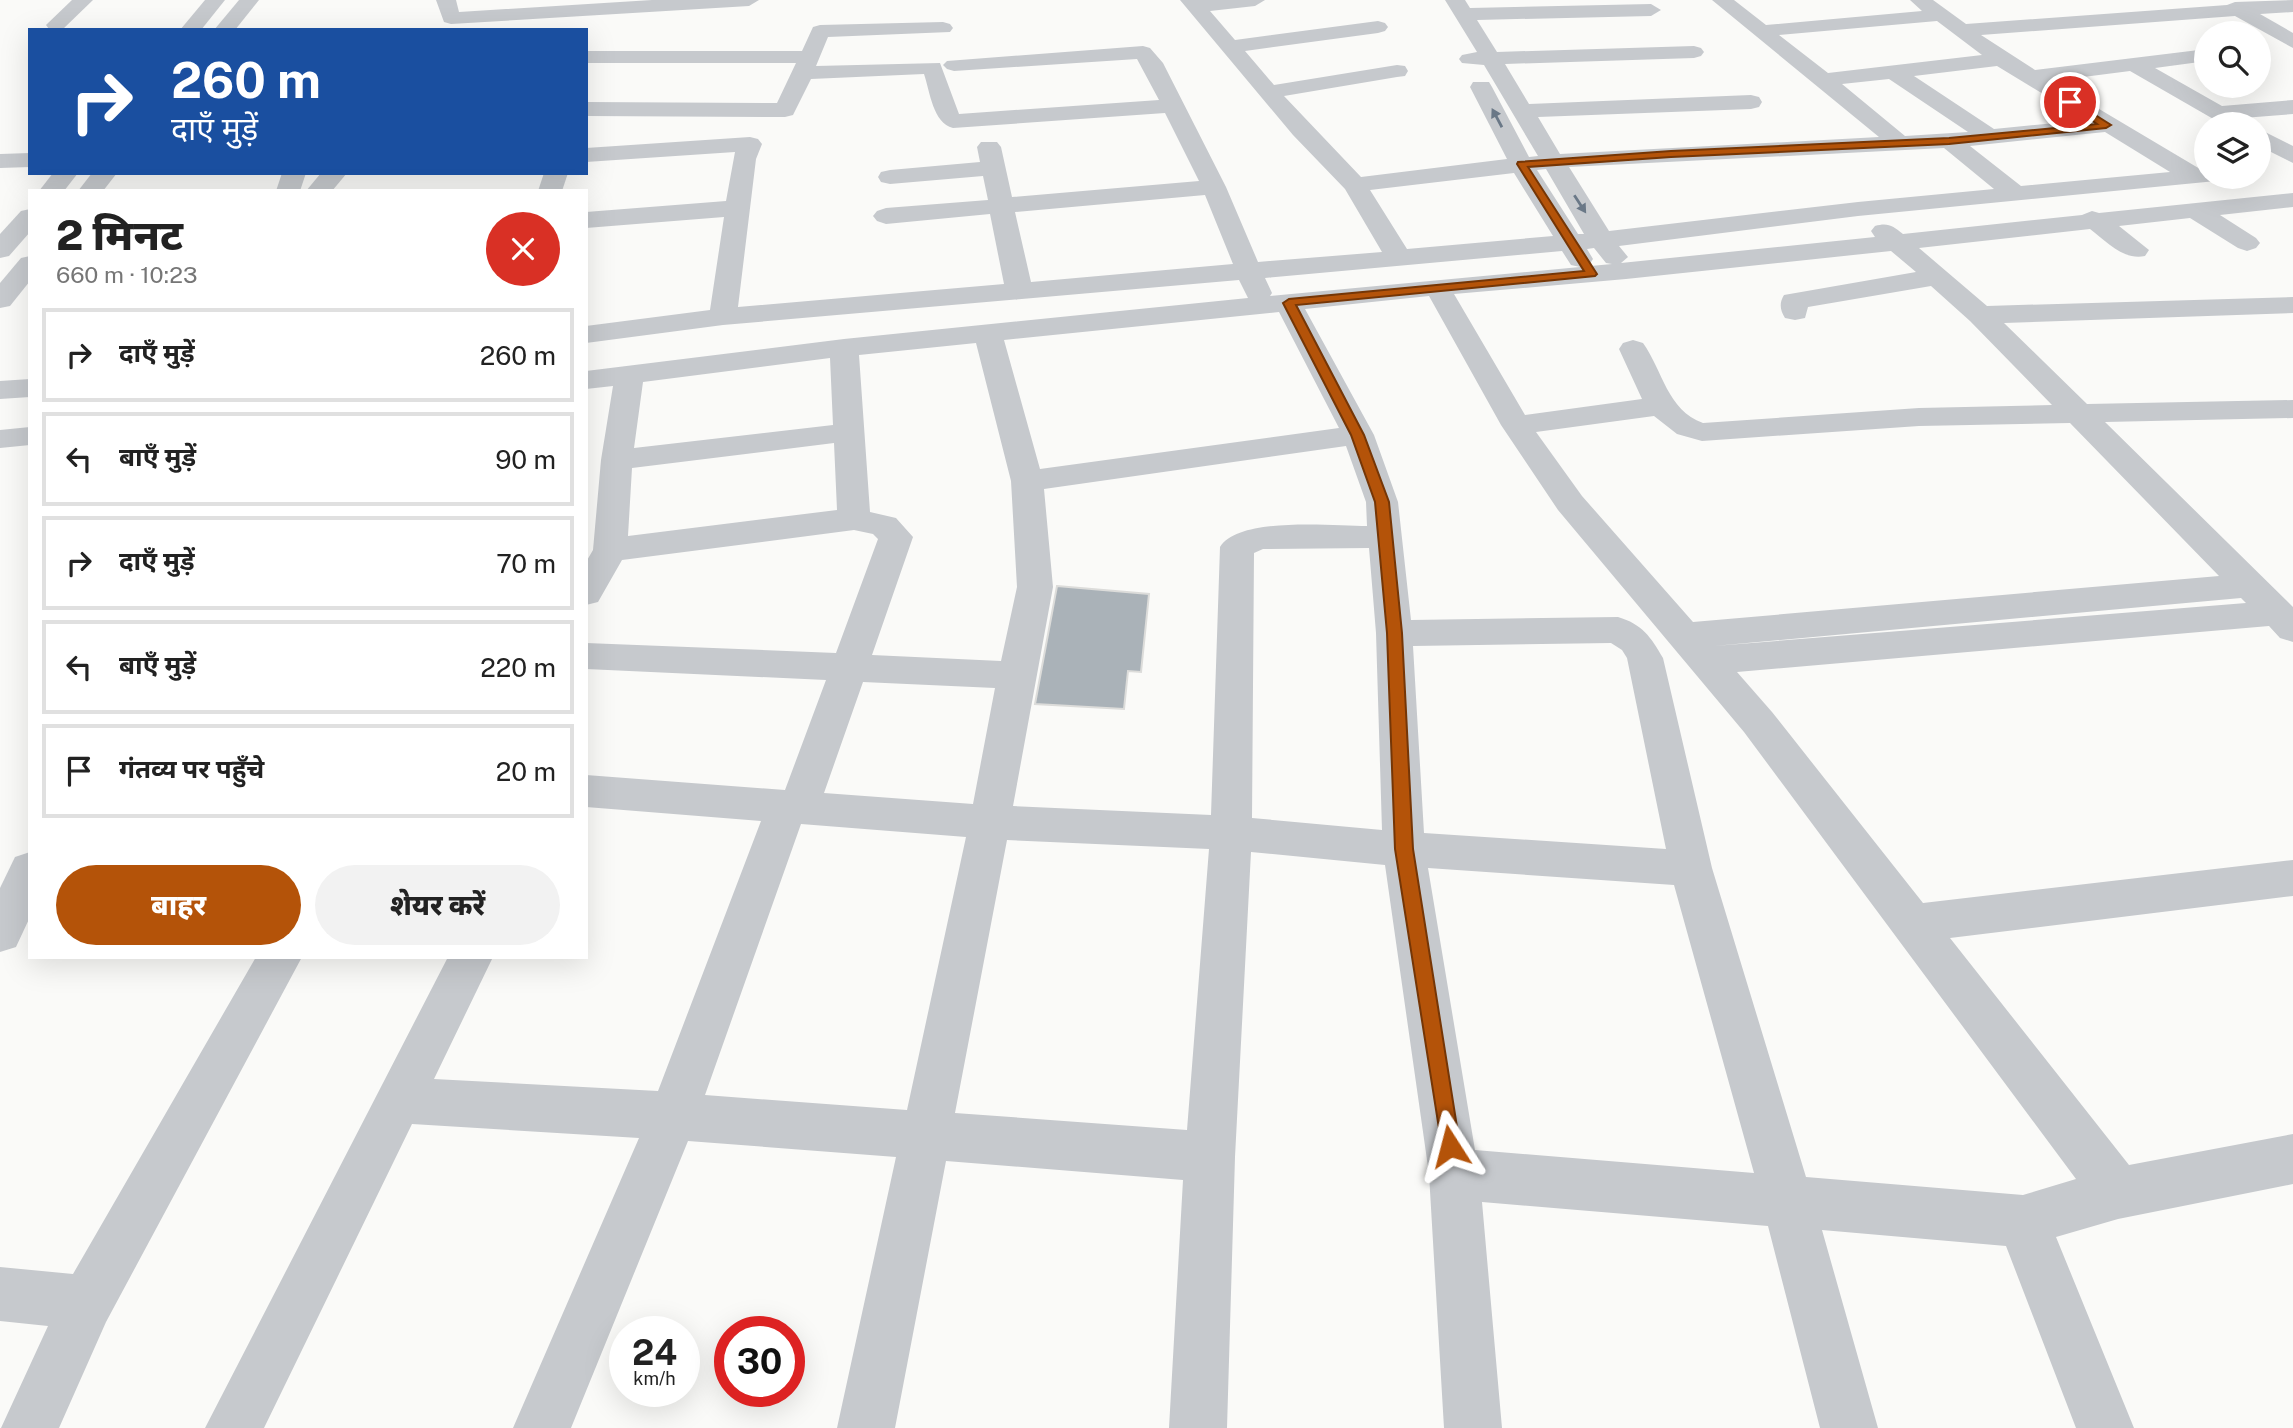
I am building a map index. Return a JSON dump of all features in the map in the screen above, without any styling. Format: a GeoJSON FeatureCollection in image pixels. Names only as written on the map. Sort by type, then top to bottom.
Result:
{"type":"FeatureCollection","features":[{"type":"Feature","properties":{"kind":"street"},"geometry":{"type":"LineString","coordinates":[[56,25],[83,0]]}},
{"type":"Feature","properties":{"kind":"street"},"geometry":{"type":"LineString","coordinates":[[192,28],[215,0]]}},
{"type":"Feature","properties":{"kind":"street"},"geometry":{"type":"LineString","coordinates":[[226,28],[249,0]]}},
{"type":"Feature","properties":{"kind":"street"},"geometry":{"type":"LineString","coordinates":[[449,16],[749,0]]}},
{"type":"Feature","properties":{"kind":"street"},"geometry":{"type":"LineString","coordinates":[[1193,4],[1255,0]]}},
{"type":"Feature","properties":{"kind":"street"},"geometry":{"type":"LineString","coordinates":[[1431,0],[1466,59],[1521,164],[1591,274]]}},
{"type":"Feature","properties":{"kind":"street"},"geometry":{"type":"LineString","coordinates":[[1722,0],[1900,143]]}},
{"type":"Feature","properties":{"kind":"street"},"geometry":{"type":"LineString","coordinates":[[1920,0],[2001,59],[2106,125],[2194,173]]}},
{"type":"Feature","properties":{"kind":"street"},"geometry":{"type":"LineString","coordinates":[[2069,0],[2105,19]]}},
{"type":"Feature","properties":{"kind":"street"},"geometry":{"type":"LineString","coordinates":[[2221,0],[2293,41]]}},
{"type":"Feature","properties":{"kind":"street"},"geometry":{"type":"LineString","coordinates":[[1193,4],[1268,92],[1355,185],[1399,258]]}},
{"type":"Feature","properties":{"kind":"street"},"geometry":{"type":"LineString","coordinates":[[1963,30],[2293,6]]}},
{"type":"Feature","properties":{"kind":"street"},"geometry":{"type":"LineString","coordinates":[[1459,7],[1651,10]]}},
{"type":"Feature","properties":{"kind":"street"},"geometry":{"type":"LineString","coordinates":[[1459,7],[1601,240],[1626,271]]}},
{"type":"Feature","properties":{"kind":"street"},"geometry":{"type":"LineString","coordinates":[[1835,8],[1856,24]]}},
{"type":"Feature","properties":{"kind":"street"},"geometry":{"type":"LineString","coordinates":[[723,317],[744,159],[750,144],[785,110],[829,10]]}},
{"type":"Feature","properties":{"kind":"street"},"geometry":{"type":"LineString","coordinates":[[1761,31],[1941,15]]}},
{"type":"Feature","properties":{"kind":"street"},"geometry":{"type":"LineString","coordinates":[[2139,18],[2194,49]]}},
{"type":"Feature","properties":{"kind":"street"},"geometry":{"type":"LineString","coordinates":[[1229,47],[1377,27]]}},
{"type":"Feature","properties":{"kind":"street"},"geometry":{"type":"LineString","coordinates":[[820,31],[943,28]]}},
{"type":"Feature","properties":{"kind":"street"},"geometry":{"type":"LineString","coordinates":[[2271,50],[2293,49]]}},
{"type":"Feature","properties":{"kind":"street"},"geometry":{"type":"LineString","coordinates":[[954,65],[1143,52],[1153,63],[1214,187],[1248,270],[1276,304],[1357,435],[1382,502],[1394,633],[1404,849],[1454,1174],[1473,1428]]}},
{"type":"Feature","properties":{"kind":"street"},"geometry":{"type":"LineString","coordinates":[[1466,59],[1694,52]]}},
{"type":"Feature","properties":{"kind":"street"},"geometry":{"type":"LineString","coordinates":[[2033,77],[2194,56]]}},
{"type":"Feature","properties":{"kind":"street"},"geometry":{"type":"LineString","coordinates":[[588,57],[933,67],[948,117],[953,121],[1173,106]]}},
{"type":"Feature","properties":{"kind":"street"},"geometry":{"type":"LineString","coordinates":[[1823,80],[2001,59]]}},
{"type":"Feature","properties":{"kind":"street"},"geometry":{"type":"LineString","coordinates":[[2131,63],[2216,112]]}},
{"type":"Feature","properties":{"kind":"street"},"geometry":{"type":"LineString","coordinates":[[1268,92],[1396,71]]}},
{"type":"Feature","properties":{"kind":"street"},"geometry":{"type":"LineString","coordinates":[[1894,72],[1987,135]]}},
{"type":"Feature","properties":{"kind":"street"},"geometry":{"type":"LineString","coordinates":[[1523,110],[1751,102]]}},
{"type":"Feature","properties":{"kind":"street"},"geometry":{"type":"LineString","coordinates":[[2230,112],[2293,107]]}},
{"type":"Feature","properties":{"kind":"street"},"geometry":{"type":"LineString","coordinates":[[588,109],[785,110]]}},
{"type":"Feature","properties":{"kind":"street"},"geometry":{"type":"LineString","coordinates":[[1355,185],[1553,161],[1949,141],[1987,135],[2106,125]]}},
{"type":"Feature","properties":{"kind":"street"},"geometry":{"type":"LineString","coordinates":[[1949,141],[2017,195]]}},
{"type":"Feature","properties":{"kind":"street"},"geometry":{"type":"LineString","coordinates":[[2271,143],[2293,156]]}},
{"type":"Feature","properties":{"kind":"street"},"geometry":{"type":"LineString","coordinates":[[588,155],[750,144]]}},
{"type":"Feature","properties":{"kind":"street"},"geometry":{"type":"LineString","coordinates":[[890,177],[992,157],[1019,291]]}},
{"type":"Feature","properties":{"kind":"street"},"geometry":{"type":"LineString","coordinates":[[0,162],[28,160]]}},
{"type":"Feature","properties":{"kind":"street"},"geometry":{"type":"LineString","coordinates":[[53,189],[64,175]]}},
{"type":"Feature","properties":{"kind":"street"},"geometry":{"type":"LineString","coordinates":[[92,189],[103,175]]}},
{"type":"Feature","properties":{"kind":"street"},"geometry":{"type":"LineString","coordinates":[[320,189],[333,175]]}},
{"type":"Feature","properties":{"kind":"street"},"geometry":{"type":"LineString","coordinates":[[588,335],[723,317],[1601,240],[1858,209],[2194,178]]}},
{"type":"Feature","properties":{"kind":"street"},"geometry":{"type":"LineString","coordinates":[[886,216],[1214,187]]}},
{"type":"Feature","properties":{"kind":"street"},"geometry":{"type":"LineString","coordinates":[[588,380],[844,348],[1437,287],[1626,271],[2092,219],[2293,200]]}},
{"type":"Feature","properties":{"kind":"street"},"geometry":{"type":"LineString","coordinates":[[588,219],[738,208]]}},
{"type":"Feature","properties":{"kind":"street"},"geometry":{"type":"LineString","coordinates":[[1858,209],[1980,315],[2285,621]]}},
{"type":"Feature","properties":{"kind":"street"},"geometry":{"type":"LineString","coordinates":[[2192,209],[2247,243]]}},
{"type":"Feature","properties":{"kind":"street"},"geometry":{"type":"LineString","coordinates":[[0,250],[28,218]]}},
{"type":"Feature","properties":{"kind":"street"},"geometry":{"type":"LineString","coordinates":[[2092,219],[2136,250]]}},
{"type":"Feature","properties":{"kind":"street"},"geometry":{"type":"LineString","coordinates":[[0,300],[28,266]]}},
{"type":"Feature","properties":{"kind":"street"},"geometry":{"type":"LineString","coordinates":[[1795,312],[1794,301],[1936,277]]}},
{"type":"Feature","properties":{"kind":"street"},"geometry":{"type":"LineString","coordinates":[[1437,287],[1516,425],[1570,503],[1758,722],[2118,1193]]}},
{"type":"Feature","properties":{"kind":"street"},"geometry":{"type":"LineString","coordinates":[[1980,315],[2293,305]]}},
{"type":"Feature","properties":{"kind":"street"},"geometry":{"type":"LineString","coordinates":[[866,1428],[990,822],[1016,675],[1035,587],[1027,481],[988,335]]}},
{"type":"Feature","properties":{"kind":"street"},"geometry":{"type":"LineString","coordinates":[[844,348],[854,519]]}},
{"type":"Feature","properties":{"kind":"street"},"geometry":{"type":"LineString","coordinates":[[1633,349],[1661,406],[1677,423],[1689,430],[1702,432],[1919,417],[2293,409]]}},
{"type":"Feature","properties":{"kind":"street"},"geometry":{"type":"LineString","coordinates":[[588,589],[610,550],[617,460],[629,376]]}},
{"type":"Feature","properties":{"kind":"street"},"geometry":{"type":"LineString","coordinates":[[0,390],[28,387]]}},
{"type":"Feature","properties":{"kind":"street"},"geometry":{"type":"LineString","coordinates":[[1516,425],[1661,406]]}},
{"type":"Feature","properties":{"kind":"street"},"geometry":{"type":"LineString","coordinates":[[617,460],[849,432]]}},
{"type":"Feature","properties":{"kind":"street"},"geometry":{"type":"LineString","coordinates":[[1027,481],[1357,435]]}},
{"type":"Feature","properties":{"kind":"street"},"geometry":{"type":"LineString","coordinates":[[542,1428],[673,1116],[849,667],[896,537],[884,526],[854,519],[610,550]]}},
{"type":"Feature","properties":{"kind":"street"},"geometry":{"type":"LineString","coordinates":[[1198,1428],[1210,1157],[1231,833],[1237,547],[1258,538],[1386,537]]}},
{"type":"Feature","properties":{"kind":"street"},"geometry":{"type":"LineString","coordinates":[[1695,648],[2117,597],[2249,585]]}},
{"type":"Feature","properties":{"kind":"street"},"geometry":{"type":"LineString","coordinates":[[2117,597],[2141,625]]}},
{"type":"Feature","properties":{"kind":"street"},"geometry":{"type":"LineString","coordinates":[[1695,648],[2141,625],[2285,621]]}},
{"type":"Feature","properties":{"kind":"street"},"geometry":{"type":"LineString","coordinates":[[1394,633],[1618,630],[1635,641],[1645,658],[1691,868],[1788,1202],[1849,1428]]}},
{"type":"Feature","properties":{"kind":"street"},"geometry":{"type":"LineString","coordinates":[[588,656],[1016,675]]}},
{"type":"Feature","properties":{"kind":"street"},"geometry":{"type":"LineString","coordinates":[[588,791],[990,822],[1231,833],[1404,849],[1691,868]]}},
{"type":"Feature","properties":{"kind":"street"},"geometry":{"type":"LineString","coordinates":[[0,933],[28,874]]}},
{"type":"Feature","properties":{"kind":"street"},"geometry":{"type":"LineString","coordinates":[[1913,923],[2293,878]]}},
{"type":"Feature","properties":{"kind":"street"},"geometry":{"type":"LineString","coordinates":[[30,1428],[87,1303],[278,959]]}},
{"type":"Feature","properties":{"kind":"street"},"geometry":{"type":"LineString","coordinates":[[234,1428],[470,959]]}},
{"type":"Feature","properties":{"kind":"street"},"geometry":{"type":"LineString","coordinates":[[398,1100],[673,1116],[1210,1157]]}},
{"type":"Feature","properties":{"kind":"street"},"geometry":{"type":"LineString","coordinates":[[1454,1174],[2023,1221],[2118,1193],[2293,1159]]}},
{"type":"Feature","properties":{"kind":"street"},"geometry":{"type":"LineString","coordinates":[[2023,1221],[2105,1428]]}},
{"type":"Feature","properties":{"kind":"street"},"geometry":{"type":"LineString","coordinates":[[0,1294],[87,1303]]}},
{"type":"Feature","properties":{"kind":"building"},"geometry":{"type":"Polygon","coordinates":[[[1057,586],[1149,594],[1141,672],[1128,671],[1124,709],[1035,704],[1057,586]]]}},
{"type":"Feature","properties":{"kind":"route"},"geometry":{"type":"LineString","coordinates":[[1450,1146],[1404,849],[1394,633],[1382,502],[1357,435],[1289,303],[1591,274],[1521,164],[1949,141],[1987,135],[2106,125],[2070,102]]}}]}
